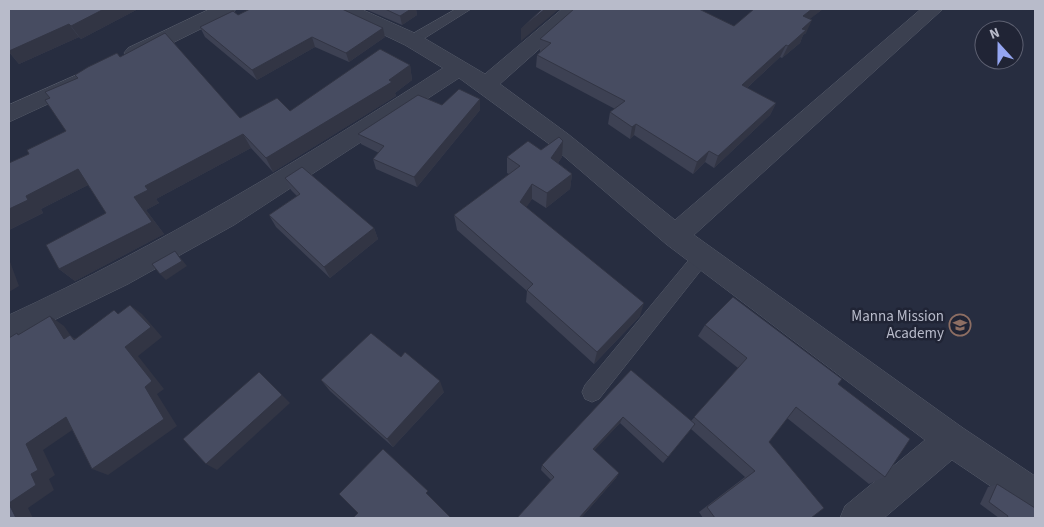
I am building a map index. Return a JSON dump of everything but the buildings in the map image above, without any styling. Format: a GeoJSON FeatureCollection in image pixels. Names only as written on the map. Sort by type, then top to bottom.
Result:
{"type":"FeatureCollection","features":[{"type":"Feature","properties":{"kind":"street"},"geometry":{"type":"LineString","coordinates":[[9,114],[226,9]]}},
{"type":"Feature","properties":{"kind":"street"},"geometry":{"type":"LineString","coordinates":[[345,9],[412,40],[486,85],[560,140],[675,236],[951,440],[1035,496]]}},
{"type":"Feature","properties":{"kind":"street"},"geometry":{"type":"LineString","coordinates":[[486,85],[574,9]]}},
{"type":"Feature","properties":{"kind":"street"},"geometry":{"type":"LineString","coordinates":[[675,236],[933,9]]}},
{"type":"Feature","properties":{"kind":"street"},"geometry":{"type":"LineString","coordinates":[[9,330],[81,296],[174,246],[293,176],[459,68]]}},
{"type":"Feature","properties":{"kind":"street"},"geometry":{"type":"LineString","coordinates":[[857,518],[951,440]]}},
{"type":"Feature","properties":{"kind":"lane"},"geometry":{"type":"LineString","coordinates":[[412,40],[465,9]]}},
{"type":"Feature","properties":{"kind":"lane"},"geometry":{"type":"LineString","coordinates":[[592,392],[703,255]]}},
{"type":"Feature","properties":{"kind":"place","name":"Manna Mission Academy"},"geometry":{"type":"Point","coordinates":[960,325]}}]}
